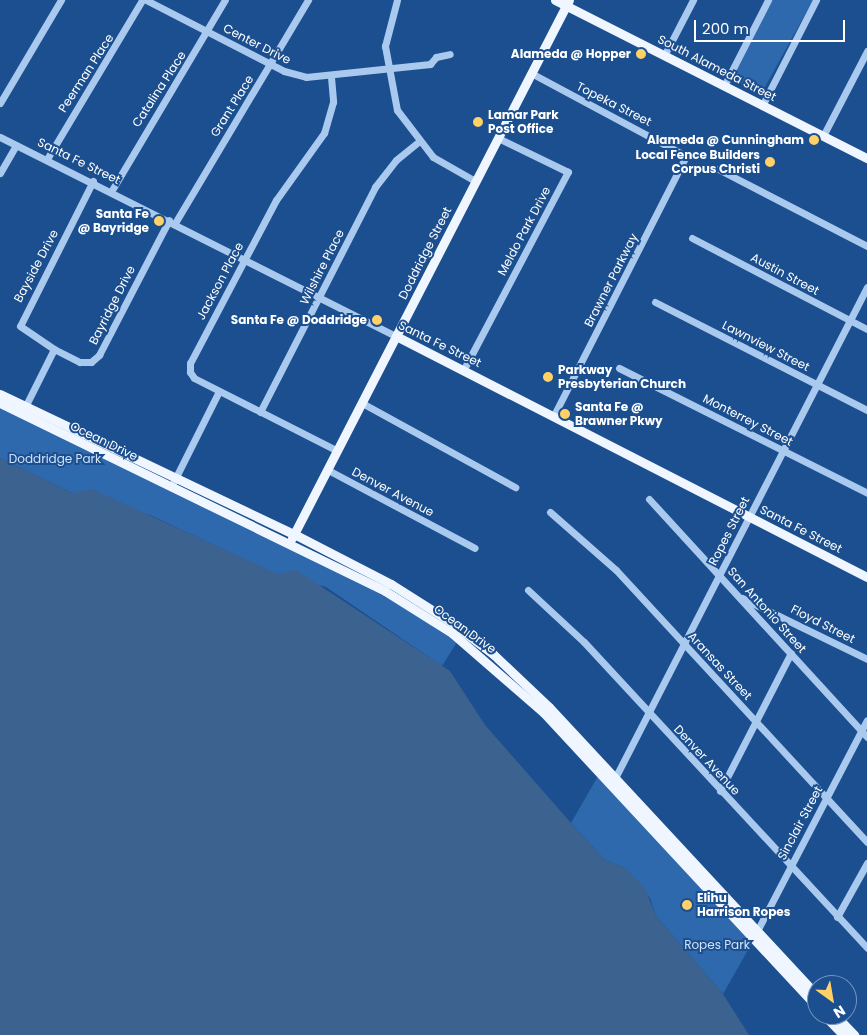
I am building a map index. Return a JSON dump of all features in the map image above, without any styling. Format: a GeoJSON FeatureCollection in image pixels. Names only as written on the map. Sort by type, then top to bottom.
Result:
{"type":"FeatureCollection","features":[{"type":"Feature","properties":{"kind":"main road","name":"South Alameda Street"},"geometry":{"type":"LineString","coordinates":[[555,0],[568,3],[762,106],[867,158]]}},
{"type":"Feature","properties":{"kind":"main road","name":"Doddridge Street"},"geometry":{"type":"LineString","coordinates":[[289,544],[568,3]]}},
{"type":"Feature","properties":{"kind":"main road","name":"Santa Fe Street"},"geometry":{"type":"LineString","coordinates":[[396,336],[554,415],[867,577]]}},
{"type":"Feature","properties":{"kind":"main road","name":"Ocean Drive"},"geometry":{"type":"LineString","coordinates":[[0,394],[23,410],[95,445],[130,467],[427,612]]}},
{"type":"Feature","properties":{"kind":"main road","name":"Ocean Drive"},"geometry":{"type":"LineString","coordinates":[[0,403],[23,410]]}},
{"type":"Feature","properties":{"kind":"main road","name":"Ocean Drive"},"geometry":{"type":"LineString","coordinates":[[95,445],[134,458],[294,534],[427,612],[505,669],[546,709],[686,859],[788,970],[807,994]]}},
{"type":"Feature","properties":{"kind":"main road"},"geometry":{"type":"LineString","coordinates":[[130,467],[134,458]]}},
{"type":"Feature","properties":{"kind":"main road","name":"Ocean Drive"},"geometry":{"type":"LineString","coordinates":[[788,970],[807,986]]}},
{"type":"Feature","properties":{"kind":"main road"},"geometry":{"type":"LineString","coordinates":[[844,1032],[854,1035]]}},
{"type":"Feature","properties":{"kind":"street"},"geometry":{"type":"LineString","coordinates":[[0,103],[61,0]]}},
{"type":"Feature","properties":{"kind":"street","name":"Center Drive"},"geometry":{"type":"LineString","coordinates":[[144,0],[296,75],[331,77],[430,64],[436,57],[450,54]]}},
{"type":"Feature","properties":{"kind":"street","name":"Peerman Place"},"geometry":{"type":"LineString","coordinates":[[47,159],[144,0]]}},
{"type":"Feature","properties":{"kind":"street","name":"Catalina Place"},"geometry":{"type":"LineString","coordinates":[[112,190],[226,0]]}},
{"type":"Feature","properties":{"kind":"street","name":"Grant Place"},"geometry":{"type":"LineString","coordinates":[[172,221],[308,0]]}},
{"type":"Feature","properties":{"kind":"street"},"geometry":{"type":"LineString","coordinates":[[397,0],[386,39],[386,69],[396,110],[418,142],[433,158],[475,181]]}},
{"type":"Feature","properties":{"kind":"street"},"geometry":{"type":"LineString","coordinates":[[665,54],[693,0]]}},
{"type":"Feature","properties":{"kind":"street"},"geometry":{"type":"LineString","coordinates":[[724,86],[768,0]]}},
{"type":"Feature","properties":{"kind":"street"},"geometry":{"type":"LineString","coordinates":[[762,106],[816,0]]}},
{"type":"Feature","properties":{"kind":"street"},"geometry":{"type":"LineString","coordinates":[[823,136],[867,51]]}},
{"type":"Feature","properties":{"kind":"street","name":"Topeka Street"},"geometry":{"type":"LineString","coordinates":[[531,74],[686,156]]}},
{"type":"Feature","properties":{"kind":"street","name":"Jackson Place"},"geometry":{"type":"LineString","coordinates":[[219,391],[194,378],[190,363],[276,200],[324,133],[332,108],[331,77]]}},
{"type":"Feature","properties":{"kind":"street","name":"Santa Fe Street"},"geometry":{"type":"LineString","coordinates":[[0,137],[112,190],[396,336]]}},
{"type":"Feature","properties":{"kind":"street","name":"Meldo Park Drive"},"geometry":{"type":"LineString","coordinates":[[464,369],[568,172],[498,138]]}},
{"type":"Feature","properties":{"kind":"street","name":"Wilshire Place"},"geometry":{"type":"LineString","coordinates":[[260,412],[375,187],[396,160],[418,142]]}},
{"type":"Feature","properties":{"kind":"street"},"geometry":{"type":"LineString","coordinates":[[0,173],[16,144]]}},
{"type":"Feature","properties":{"kind":"street","name":"Brawner Parkway"},"geometry":{"type":"LineString","coordinates":[[554,415],[686,156]]}},
{"type":"Feature","properties":{"kind":"street"},"geometry":{"type":"LineString","coordinates":[[718,169],[867,246]]}},
{"type":"Feature","properties":{"kind":"street","name":"Bayside Drive"},"geometry":{"type":"LineString","coordinates":[[54,349],[20,326],[93,181]]}},
{"type":"Feature","properties":{"kind":"street","name":"Bayridge Drive"},"geometry":{"type":"LineString","coordinates":[[54,349],[80,362],[91,362],[99,355],[172,221]]}},
{"type":"Feature","properties":{"kind":"street","name":"Austin Street"},"geometry":{"type":"LineString","coordinates":[[692,238],[867,329]]}},
{"type":"Feature","properties":{"kind":"street","name":"Ropes Street"},"geometry":{"type":"LineString","coordinates":[[613,781],[867,287]]}},
{"type":"Feature","properties":{"kind":"street","name":"Lawnview Street"},"geometry":{"type":"LineString","coordinates":[[655,302],[867,410]]}},
{"type":"Feature","properties":{"kind":"street"},"geometry":{"type":"LineString","coordinates":[[23,410],[54,349]]}},
{"type":"Feature","properties":{"kind":"street","name":"Monterrey Street"},"geometry":{"type":"LineString","coordinates":[[619,368],[867,493]]}},
{"type":"Feature","properties":{"kind":"street"},"geometry":{"type":"LineString","coordinates":[[171,487],[219,391],[338,451]]}},
{"type":"Feature","properties":{"kind":"street"},"geometry":{"type":"LineString","coordinates":[[362,403],[515,488]]}},
{"type":"Feature","properties":{"kind":"street","name":"Denver Avenue"},"geometry":{"type":"LineString","coordinates":[[328,470],[475,548]]}},
{"type":"Feature","properties":{"kind":"street","name":"San Antonio Street"},"geometry":{"type":"LineString","coordinates":[[649,500],[864,734]]}},
{"type":"Feature","properties":{"kind":"street","name":"Aransas Street"},"geometry":{"type":"LineString","coordinates":[[550,512],[616,570],[867,842]]}},
{"type":"Feature","properties":{"kind":"street","name":"Denver Avenue"},"geometry":{"type":"LineString","coordinates":[[528,590],[584,642],[867,948]]}},
{"type":"Feature","properties":{"kind":"street","name":"Floyd Street"},"geometry":{"type":"LineString","coordinates":[[740,597],[867,659]]}},
{"type":"Feature","properties":{"kind":"street"},"geometry":{"type":"LineString","coordinates":[[720,791],[791,653]]}},
{"type":"Feature","properties":{"kind":"street","name":"Sinclair Street"},"geometry":{"type":"LineString","coordinates":[[755,934],[826,798],[864,734],[867,720]]}},
{"type":"Feature","properties":{"kind":"street"},"geometry":{"type":"LineString","coordinates":[[837,917],[867,863]]}},
{"type":"Feature","properties":{"kind":"green space"},"geometry":{"type":"Polygon","coordinates":[[[772,0],[813,0],[760,96],[732,78],[772,0]]]}},
{"type":"Feature","properties":{"kind":"green space","name":"Doddridge Park"},"geometry":{"type":"Polygon","coordinates":[[[0,406],[399,603],[457,642],[442,666],[326,587],[278,575],[150,515],[72,493],[0,458],[0,406]]]}},
{"type":"Feature","properties":{"kind":"green space","name":"Ropes Park"},"geometry":{"type":"Polygon","coordinates":[[[598,776],[752,943],[723,994],[656,916],[650,898],[625,868],[605,860],[571,823],[598,776]]]}},
{"type":"Feature","properties":{"kind":"shaded area"},"geometry":{"type":"Polygon","coordinates":[[[0,458],[72,493],[92,489],[278,574],[296,570],[450,671],[485,725],[571,823],[605,860],[625,868],[645,888],[656,916],[723,994],[749,1035],[0,1035],[0,458]]]}},
{"type":"Feature","properties":{"kind":"place","name":"Alameda @ Hopper"},"geometry":{"type":"Point","coordinates":[641,54]}},
{"type":"Feature","properties":{"kind":"place","name":"Lamar Park Post Office"},"geometry":{"type":"Point","coordinates":[478,122]}},
{"type":"Feature","properties":{"kind":"place","name":"Alameda @ Cunningham"},"geometry":{"type":"Point","coordinates":[814,140]}},
{"type":"Feature","properties":{"kind":"place","name":"Local Fence Builders Corpus Christi"},"geometry":{"type":"Point","coordinates":[770,162]}},
{"type":"Feature","properties":{"kind":"place","name":"Santa Fe @ Bayridge"},"geometry":{"type":"Point","coordinates":[159,221]}},
{"type":"Feature","properties":{"kind":"place","name":"Santa Fe @ Doddridge"},"geometry":{"type":"Point","coordinates":[377,320]}},
{"type":"Feature","properties":{"kind":"place","name":"Parkway Presbyterian Church"},"geometry":{"type":"Point","coordinates":[548,377]}},
{"type":"Feature","properties":{"kind":"place","name":"Santa Fe @ Brawner Pkwy"},"geometry":{"type":"Point","coordinates":[565,414]}},
{"type":"Feature","properties":{"kind":"place","name":"Elihu Harrison Ropes"},"geometry":{"type":"Point","coordinates":[687,905]}}]}
